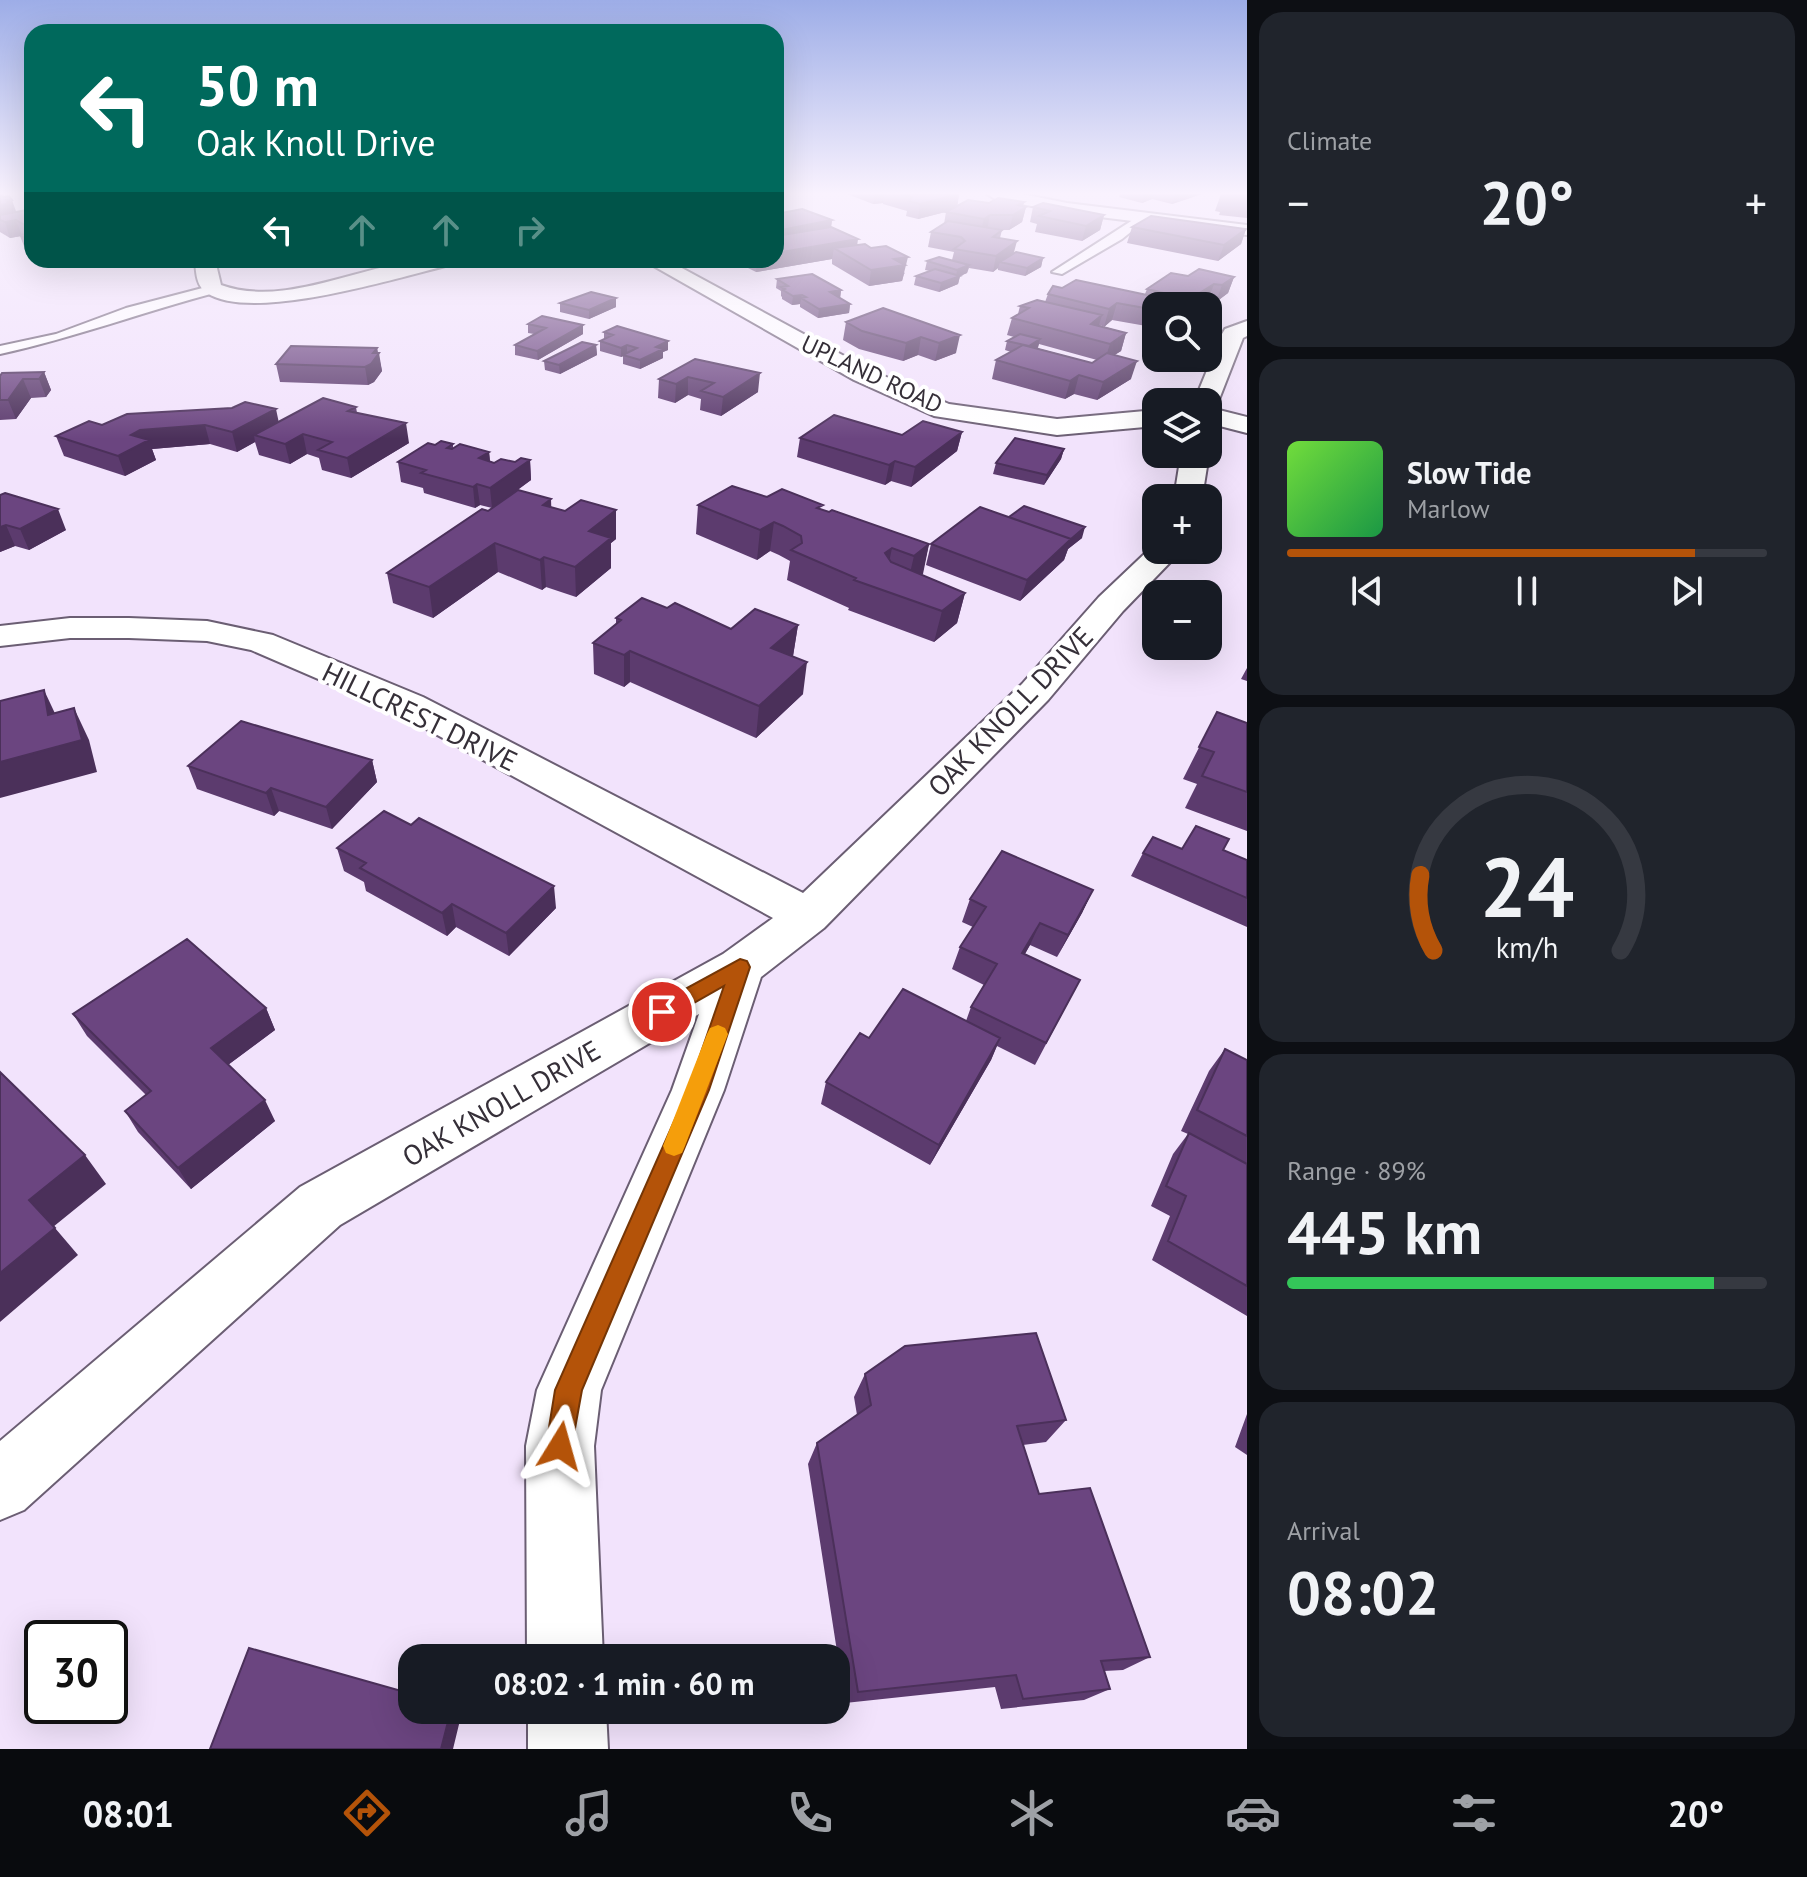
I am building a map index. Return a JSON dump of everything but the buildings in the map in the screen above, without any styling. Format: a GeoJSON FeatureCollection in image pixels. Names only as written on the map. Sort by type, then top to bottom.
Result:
{"type":"FeatureCollection","features":[{"type":"Feature","properties":{"kind":"street"},"geometry":{"type":"LineString","coordinates":[[207,276],[214,289],[233,295],[289,294],[374,276]]}},
{"type":"Feature","properties":{"kind":"street","name":"UPLAND ROAD"},"geometry":{"type":"LineString","coordinates":[[681,276],[862,375],[943,411],[1057,427],[1142,419]]}},
{"type":"Feature","properties":{"kind":"street"},"geometry":{"type":"LineString","coordinates":[[1212,388],[1233,334],[1247,328]]}},
{"type":"Feature","properties":{"kind":"street"},"geometry":{"type":"LineString","coordinates":[[1222,419],[1247,425]]}},
{"type":"Feature","properties":{"kind":"street","name":"OAK KNOLL DRIVE"},"geometry":{"type":"LineString","coordinates":[[0,1486],[320,1206],[740,967],[808,916],[1035,692],[1111,604],[1152,564]]}},
{"type":"Feature","properties":{"kind":"street","name":"HILLCREST DRIVE"},"geometry":{"type":"LineString","coordinates":[[0,636],[70,628],[129,628],[207,631],[261,642],[410,705],[808,916]]}},
{"type":"Feature","properties":{"kind":"street"},"geometry":{"type":"LineString","coordinates":[[565,1644],[560,1446],[569,1390],[698,1090],[740,967]]}},
{"type":"Feature","properties":{"kind":"street"},"geometry":{"type":"LineString","coordinates":[[567,1724],[568,1749]]}},
{"type":"Feature","properties":{"kind":"lane"},"geometry":{"type":"LineString","coordinates":[[0,350],[60,337],[130,311],[214,289]]}},
{"type":"Feature","properties":{"kind":"slow traffic"},"geometry":{"type":"LineString","coordinates":[[674,1146],[718,1034]]}},
{"type":"Feature","properties":{"kind":"route"},"geometry":{"type":"LineString","coordinates":[[560,1446],[569,1390],[698,1090],[740,967],[662,1012]]}}]}
